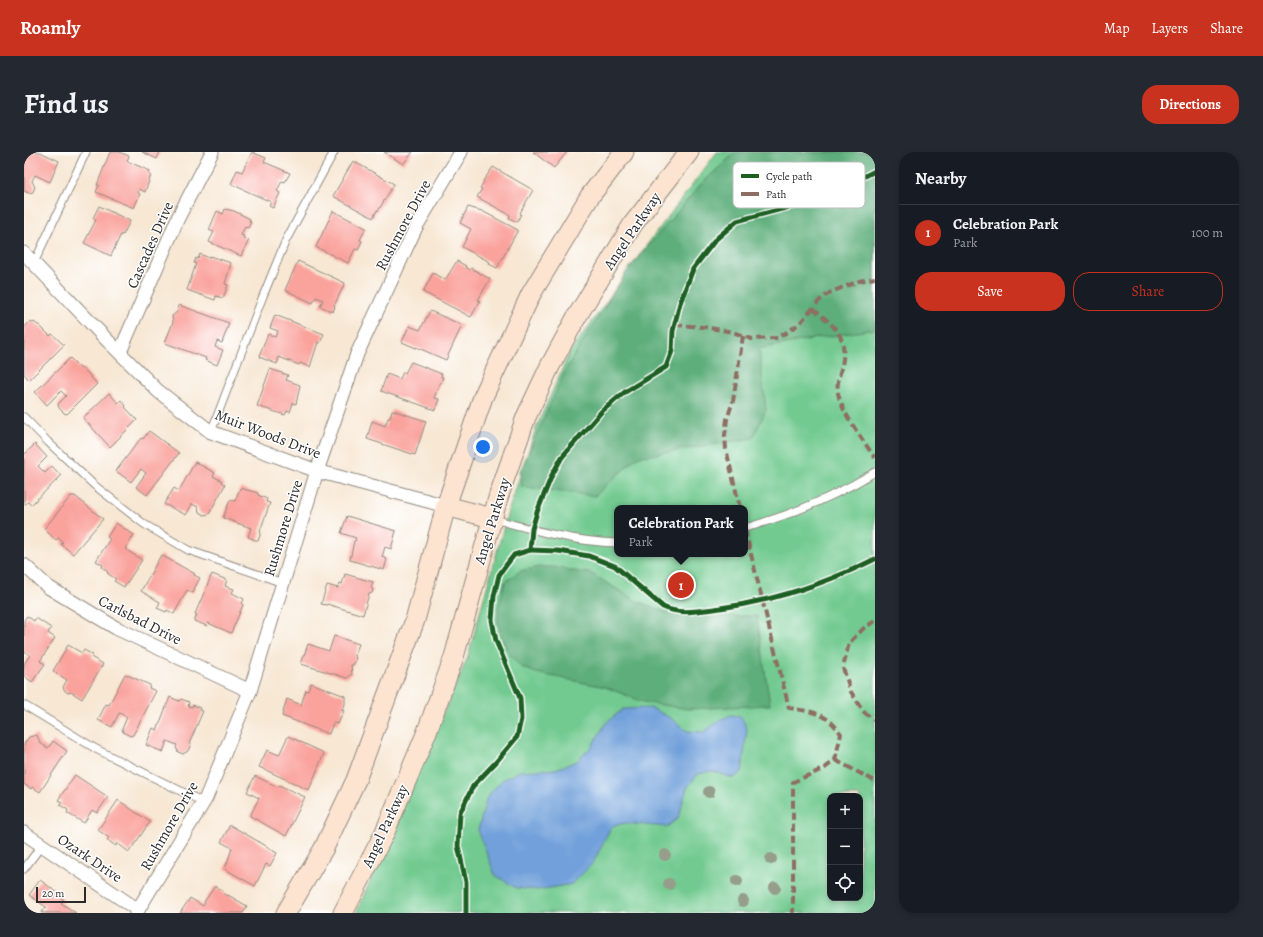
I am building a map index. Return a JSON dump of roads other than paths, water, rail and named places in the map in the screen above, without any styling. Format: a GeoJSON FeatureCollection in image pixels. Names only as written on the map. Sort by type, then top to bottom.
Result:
{"type":"FeatureCollection","features":[{"type":"Feature","properties":{"kind":"main road"},"geometry":{"type":"LineString","coordinates":[[286,913],[324,848],[356,780],[415,620],[446,506],[483,397],[531,294],[590,196],[624,152]]}},
{"type":"Feature","properties":{"kind":"main road","name":"Angel Parkway"},"geometry":{"type":"LineString","coordinates":[[343,913],[384,834],[426,734],[454,657],[492,518],[526,417],[550,366],[572,325],[633,224],[689,152]]}},
{"type":"Feature","properties":{"kind":"main road"},"geometry":{"type":"LineString","coordinates":[[446,506],[492,518]]}},
{"type":"Feature","properties":{"kind":"street","name":"Cascades Drive"},"geometry":{"type":"LineString","coordinates":[[120,352],[178,218],[212,152]]}},
{"type":"Feature","properties":{"kind":"street","name":"Rushmore Drive"},"geometry":{"type":"LineString","coordinates":[[137,911],[203,802],[250,691],[317,471],[357,354],[416,227],[461,152]]}},
{"type":"Feature","properties":{"kind":"street","name":"Muir Woods Drive"},"geometry":{"type":"LineString","coordinates":[[24,253],[158,391],[211,432],[317,471],[446,506]]}},
{"type":"Feature","properties":{"kind":"street","name":"Carlsbad Drive"},"geometry":{"type":"LineString","coordinates":[[24,565],[48,587],[116,628],[250,691]]}},
{"type":"Feature","properties":{"kind":"street","name":"Ozark Drive"},"geometry":{"type":"LineString","coordinates":[[24,833],[137,911]]}},
{"type":"Feature","properties":{"kind":"lane"},"geometry":{"type":"LineString","coordinates":[[34,263],[86,152]]}},
{"type":"Feature","properties":{"kind":"lane"},"geometry":{"type":"LineString","coordinates":[[211,432],[286,240],[334,152]]}},
{"type":"Feature","properties":{"kind":"lane"},"geometry":{"type":"LineString","coordinates":[[24,416],[48,442],[94,485],[144,524],[188,550],[283,583]]}},
{"type":"Feature","properties":{"kind":"lane"},"geometry":{"type":"LineString","coordinates":[[748,527],[796,512],[826,499],[875,472]]}},
{"type":"Feature","properties":{"kind":"lane"},"geometry":{"type":"LineString","coordinates":[[492,518],[532,529],[575,538],[614,543]]}},
{"type":"Feature","properties":{"kind":"lane"},"geometry":{"type":"LineString","coordinates":[[24,705],[96,749],[203,802]]}},
{"type":"Feature","properties":{"kind":"lane"},"geometry":{"type":"LineString","coordinates":[[24,869],[42,845]]}},
{"type":"Feature","properties":{"kind":"water"},"geometry":{"type":"Polygon","coordinates":[[[652,708],[672,719],[687,731],[704,732],[720,720],[731,715],[741,717],[747,728],[742,772],[733,778],[712,771],[698,774],[687,788],[678,818],[667,827],[625,823],[611,827],[593,863],[572,884],[538,890],[516,888],[495,875],[478,830],[487,797],[502,780],[520,771],[556,769],[577,761],[592,746],[606,723],[623,709],[652,708]]]}},
{"type":"Feature","properties":{"kind":"place","name":"Celebration Park"},"geometry":{"type":"Point","coordinates":[681,585]}}]}
